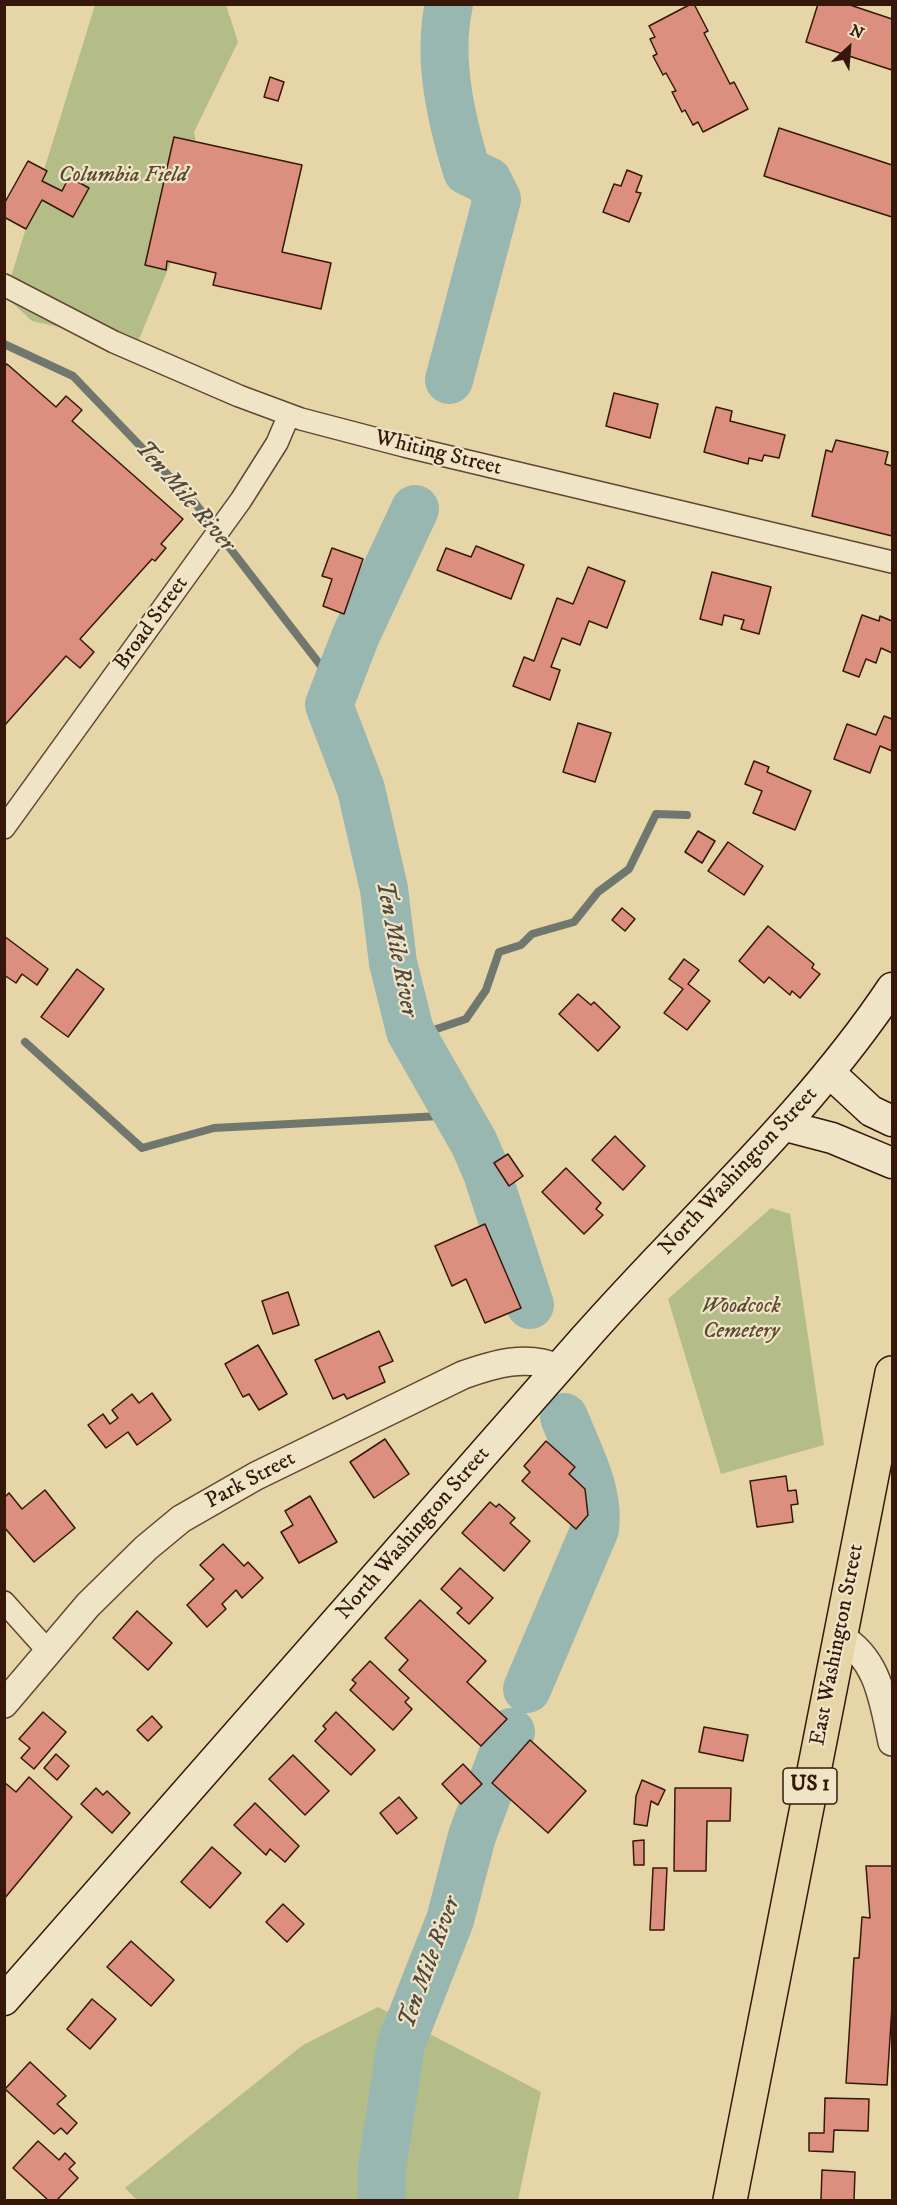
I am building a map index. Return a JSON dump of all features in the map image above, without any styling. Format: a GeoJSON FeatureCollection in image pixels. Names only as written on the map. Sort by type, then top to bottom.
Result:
{"type":"FeatureCollection","features":[{"type":"Feature","properties":{"kind":"main road"},"geometry":{"type":"LineString","coordinates":[[892,988],[830,1073],[871,1111],[892,1121]]}},
{"type":"Feature","properties":{"kind":"main road","name":"North Washington Street"},"geometry":{"type":"LineString","coordinates":[[4,2000],[558,1368],[641,1276],[786,1126],[830,1073]]}},
{"type":"Feature","properties":{"kind":"main road"},"geometry":{"type":"LineString","coordinates":[[786,1126],[832,1138],[892,1162]]}},
{"type":"Feature","properties":{"kind":"main road","name":"East Washington Street"},"geometry":{"type":"LineString","coordinates":[[730,2200],[892,1373]]}},
{"type":"Feature","properties":{"kind":"street","name":"Whiting Street"},"geometry":{"type":"LineString","coordinates":[[4,285],[114,342],[290,415],[452,458],[892,562]]}},
{"type":"Feature","properties":{"kind":"street","name":"Broad Street"},"geometry":{"type":"LineString","coordinates":[[4,828],[241,500],[277,442],[290,415]]}},
{"type":"Feature","properties":{"kind":"street","name":"Park Street"},"geometry":{"type":"LineString","coordinates":[[4,1704],[88,1605],[140,1554],[182,1520],[230,1490],[463,1375],[506,1363],[527,1361],[544,1362],[558,1368]]}},
{"type":"Feature","properties":{"kind":"street"},"geometry":{"type":"LineString","coordinates":[[4,1602],[48,1651]]}},
{"type":"Feature","properties":{"kind":"street"},"geometry":{"type":"LineString","coordinates":[[839,1636],[851,1643],[874,1669],[892,1742]]}},
{"type":"Feature","properties":{"kind":"green space","name":"Columbia Field"},"geometry":{"type":"Polygon","coordinates":[[[95,5],[226,5],[238,42],[194,132],[203,185],[137,344],[32,321],[5,296],[95,5]]]}},
{"type":"Feature","properties":{"kind":"green space","name":"Woodcock Cemetery"},"geometry":{"type":"Polygon","coordinates":[[[771,1208],[790,1214],[824,1445],[721,1474],[668,1299],[771,1208]]]}},
{"type":"Feature","properties":{"kind":"green space"},"geometry":{"type":"Polygon","coordinates":[[[378,2007],[541,2092],[518,2200],[137,2200],[125,2188],[303,2045],[378,2007]]]}},
{"type":"Feature","properties":{"kind":"building"},"geometry":{"type":"Polygon","coordinates":[[[694,4],[708,31],[704,33],[730,84],[734,82],[748,109],[703,132],[698,122],[693,125],[685,110],[682,112],[672,92],[676,91],[666,73],[663,75],[653,56],[657,54],[650,39],[655,37],[649,26],[694,4]]]}},
{"type":"Feature","properties":{"kind":"building"},"geometry":{"type":"Polygon","coordinates":[[[818,4],[847,4],[892,19],[892,70],[806,42],[818,4]]]}},
{"type":"Feature","properties":{"kind":"building"},"geometry":{"type":"Polygon","coordinates":[[[270,77],[284,82],[278,101],[264,97],[270,77]]]}},
{"type":"Feature","properties":{"kind":"building"},"geometry":{"type":"Polygon","coordinates":[[[779,128],[892,165],[892,217],[764,176],[779,128]]]}},
{"type":"Feature","properties":{"kind":"building"},"geometry":{"type":"Polygon","coordinates":[[[174,137],[302,165],[282,252],[331,263],[321,309],[213,285],[216,273],[167,261],[166,270],[145,265],[174,137]]]}},
{"type":"Feature","properties":{"kind":"building"},"geometry":{"type":"Polygon","coordinates":[[[28,161],[47,171],[42,181],[62,191],[69,177],[89,188],[73,217],[42,200],[26,229],[4,217],[4,204],[28,161]]]}},
{"type":"Feature","properties":{"kind":"building"},"geometry":{"type":"Polygon","coordinates":[[[627,170],[642,176],[636,192],[641,193],[629,222],[603,212],[614,184],[621,186],[627,170]]]}},
{"type":"Feature","properties":{"kind":"building"},"geometry":{"type":"Polygon","coordinates":[[[7,364],[56,407],[66,396],[82,410],[72,421],[183,519],[161,544],[166,548],[155,561],[152,559],[80,639],[94,652],[80,668],[66,656],[4,726],[4,367],[7,364]]]}},
{"type":"Feature","properties":{"kind":"building"},"geometry":{"type":"Polygon","coordinates":[[[614,393],[658,404],[650,438],[606,426],[614,393]]]}},
{"type":"Feature","properties":{"kind":"building"},"geometry":{"type":"Polygon","coordinates":[[[716,407],[732,411],[730,421],[785,435],[779,458],[764,455],[762,461],[749,458],[748,464],[704,452],[716,407]]]}},
{"type":"Feature","properties":{"kind":"building"},"geometry":{"type":"Polygon","coordinates":[[[836,440],[888,452],[885,464],[892,466],[892,536],[812,516],[826,450],[832,452],[836,440]]]}},
{"type":"Feature","properties":{"kind":"building"},"geometry":{"type":"Polygon","coordinates":[[[476,546],[524,565],[511,599],[437,570],[446,548],[471,557],[476,546]]]}},
{"type":"Feature","properties":{"kind":"building"},"geometry":{"type":"Polygon","coordinates":[[[332,548],[363,559],[344,614],[323,606],[332,579],[322,576],[332,548]]]}},
{"type":"Feature","properties":{"kind":"building"},"geometry":{"type":"Polygon","coordinates":[[[588,567],[625,581],[607,628],[589,621],[580,645],[562,638],[551,667],[560,670],[550,700],[513,686],[524,657],[534,661],[557,598],[573,604],[588,567]]]}},
{"type":"Feature","properties":{"kind":"building"},"geometry":{"type":"Polygon","coordinates":[[[712,572],[771,587],[759,634],[741,629],[744,620],[724,615],[722,625],[700,619],[712,572]]]}},
{"type":"Feature","properties":{"kind":"building"},"geometry":{"type":"Polygon","coordinates":[[[862,615],[879,621],[880,616],[892,621],[892,653],[881,648],[876,663],[866,659],[859,677],[843,671],[862,615]]]}},
{"type":"Feature","properties":{"kind":"building"},"geometry":{"type":"Polygon","coordinates":[[[884,716],[892,719],[892,751],[880,746],[870,773],[834,759],[847,724],[876,735],[884,716]]]}},
{"type":"Feature","properties":{"kind":"building"},"geometry":{"type":"Polygon","coordinates":[[[578,723],[611,733],[595,782],[563,772],[578,723]]]}},
{"type":"Feature","properties":{"kind":"building"},"geometry":{"type":"Polygon","coordinates":[[[754,761],[769,767],[767,772],[811,791],[795,830],[753,813],[762,791],[745,784],[754,761]]]}},
{"type":"Feature","properties":{"kind":"building"},"geometry":{"type":"Polygon","coordinates":[[[698,831],[715,841],[702,863],[685,852],[698,831]]]}},
{"type":"Feature","properties":{"kind":"building"},"geometry":{"type":"Polygon","coordinates":[[[728,842],[763,866],[744,895],[708,871],[728,842]]]}},
{"type":"Feature","properties":{"kind":"building"},"geometry":{"type":"Polygon","coordinates":[[[622,908],[635,919],[625,931],[612,920],[622,908]]]}},
{"type":"Feature","properties":{"kind":"building"},"geometry":{"type":"Polygon","coordinates":[[[768,926],[814,964],[812,968],[820,974],[800,998],[792,991],[790,995],[769,977],[764,983],[739,961],[768,926]]]}},
{"type":"Feature","properties":{"kind":"building"},"geometry":{"type":"Polygon","coordinates":[[[4,936],[48,969],[37,985],[22,974],[16,983],[4,975],[4,936]]]}},
{"type":"Feature","properties":{"kind":"building"},"geometry":{"type":"Polygon","coordinates":[[[684,959],[699,970],[688,984],[710,1001],[687,1030],[664,1013],[683,989],[669,979],[684,959]]]}},
{"type":"Feature","properties":{"kind":"building"},"geometry":{"type":"Polygon","coordinates":[[[77,969],[104,989],[68,1037],[41,1017],[77,969]]]}},
{"type":"Feature","properties":{"kind":"building"},"geometry":{"type":"Polygon","coordinates":[[[578,994],[591,1005],[594,1002],[620,1027],[598,1051],[559,1014],[578,994]]]}},
{"type":"Feature","properties":{"kind":"building"},"geometry":{"type":"Polygon","coordinates":[[[615,1136],[645,1166],[623,1190],[592,1160],[615,1136]]]}},
{"type":"Feature","properties":{"kind":"building"},"geometry":{"type":"Polygon","coordinates":[[[508,1154],[523,1176],[509,1186],[494,1163],[508,1154]]]}},
{"type":"Feature","properties":{"kind":"building"},"geometry":{"type":"Polygon","coordinates":[[[566,1168],[601,1203],[596,1209],[603,1215],[584,1234],[542,1192],[566,1168]]]}},
{"type":"Feature","properties":{"kind":"building"},"geometry":{"type":"Polygon","coordinates":[[[485,1224],[521,1308],[485,1323],[466,1279],[452,1286],[435,1246],[485,1224]]]}},
{"type":"Feature","properties":{"kind":"building"},"geometry":{"type":"Polygon","coordinates":[[[288,1292],[299,1325],[273,1334],[262,1301],[288,1292]]]}},
{"type":"Feature","properties":{"kind":"building"},"geometry":{"type":"Polygon","coordinates":[[[379,1331],[393,1361],[379,1367],[385,1382],[347,1399],[344,1394],[333,1399],[315,1360],[379,1331]]]}},
{"type":"Feature","properties":{"kind":"building"},"geometry":{"type":"Polygon","coordinates":[[[258,1345],[287,1394],[259,1410],[249,1394],[243,1397],[225,1364],[258,1345]]]}},
{"type":"Feature","properties":{"kind":"building"},"geometry":{"type":"Polygon","coordinates":[[[152,1393],[171,1420],[137,1445],[128,1432],[106,1448],[88,1425],[103,1414],[110,1424],[118,1418],[112,1410],[132,1394],[139,1403],[152,1393]]]}},
{"type":"Feature","properties":{"kind":"building"},"geometry":{"type":"Polygon","coordinates":[[[385,1439],[409,1474],[374,1498],[350,1462],[385,1439]]]}},
{"type":"Feature","properties":{"kind":"building"},"geometry":{"type":"Polygon","coordinates":[[[546,1441],[575,1467],[569,1474],[585,1489],[588,1515],[576,1529],[522,1481],[530,1472],[524,1466],[546,1441]]]}},
{"type":"Feature","properties":{"kind":"building"},"geometry":{"type":"Polygon","coordinates":[[[786,1476],[788,1491],[796,1490],[798,1504],[791,1505],[793,1522],[757,1527],[750,1481],[786,1476]]]}},
{"type":"Feature","properties":{"kind":"building"},"geometry":{"type":"Polygon","coordinates":[[[45,1490],[75,1528],[34,1562],[4,1527],[4,1498],[9,1493],[22,1509],[45,1490]]]}},
{"type":"Feature","properties":{"kind":"building"},"geometry":{"type":"Polygon","coordinates":[[[310,1496],[337,1542],[299,1563],[281,1532],[293,1525],[285,1511],[310,1496]]]}},
{"type":"Feature","properties":{"kind":"building"},"geometry":{"type":"Polygon","coordinates":[[[490,1502],[496,1507],[499,1504],[515,1518],[510,1523],[530,1541],[504,1571],[462,1533],[490,1502]]]}},
{"type":"Feature","properties":{"kind":"building"},"geometry":{"type":"Polygon","coordinates":[[[223,1544],[244,1566],[248,1562],[263,1578],[242,1598],[236,1590],[222,1604],[226,1609],[207,1627],[187,1605],[214,1579],[200,1565],[223,1544]]]}},
{"type":"Feature","properties":{"kind":"building"},"geometry":{"type":"Polygon","coordinates":[[[460,1568],[493,1598],[469,1624],[457,1613],[462,1608],[441,1589],[460,1568]]]}},
{"type":"Feature","properties":{"kind":"building"},"geometry":{"type":"Polygon","coordinates":[[[420,1600],[486,1661],[467,1682],[507,1719],[481,1746],[399,1670],[408,1660],[385,1638],[420,1600]]]}},
{"type":"Feature","properties":{"kind":"building"},"geometry":{"type":"Polygon","coordinates":[[[137,1611],[172,1643],[148,1670],[113,1638],[137,1611]]]}},
{"type":"Feature","properties":{"kind":"building"},"geometry":{"type":"Polygon","coordinates":[[[370,1661],[409,1698],[405,1702],[412,1709],[393,1730],[350,1690],[356,1683],[352,1680],[370,1661]]]}},
{"type":"Feature","properties":{"kind":"building"},"geometry":{"type":"Polygon","coordinates":[[[43,1712],[66,1732],[34,1769],[21,1758],[30,1748],[19,1739],[43,1712]]]}},
{"type":"Feature","properties":{"kind":"building"},"geometry":{"type":"Polygon","coordinates":[[[336,1712],[375,1750],[351,1775],[315,1741],[326,1729],[323,1726],[336,1712]]]}},
{"type":"Feature","properties":{"kind":"building"},"geometry":{"type":"Polygon","coordinates":[[[152,1716],[162,1727],[148,1741],[137,1730],[152,1716]]]}},
{"type":"Feature","properties":{"kind":"building"},"geometry":{"type":"Polygon","coordinates":[[[704,1727],[748,1735],[743,1761],[699,1752],[704,1727]]]}},
{"type":"Feature","properties":{"kind":"building"},"geometry":{"type":"Polygon","coordinates":[[[530,1740],[586,1791],[548,1833],[492,1783],[530,1740]]]}},
{"type":"Feature","properties":{"kind":"building"},"geometry":{"type":"Polygon","coordinates":[[[56,1754],[69,1766],[57,1780],[44,1768],[56,1754]]]}},
{"type":"Feature","properties":{"kind":"building"},"geometry":{"type":"Polygon","coordinates":[[[293,1755],[329,1791],[305,1815],[269,1779],[293,1755]]]}},
{"type":"Feature","properties":{"kind":"building"},"geometry":{"type":"Polygon","coordinates":[[[463,1764],[482,1784],[461,1804],[442,1784],[463,1764]]]}},
{"type":"Feature","properties":{"kind":"building"},"geometry":{"type":"Polygon","coordinates":[[[29,1777],[72,1817],[4,1899],[4,1782],[16,1792],[29,1777]]]}},
{"type":"Feature","properties":{"kind":"building"},"geometry":{"type":"Polygon","coordinates":[[[642,1780],[665,1790],[658,1805],[651,1801],[647,1826],[634,1824],[636,1796],[642,1780]]]}},
{"type":"Feature","properties":{"kind":"building"},"geometry":{"type":"Polygon","coordinates":[[[96,1788],[103,1795],[107,1791],[130,1813],[112,1833],[81,1804],[96,1788]]]}},
{"type":"Feature","properties":{"kind":"building"},"geometry":{"type":"Polygon","coordinates":[[[675,1788],[731,1788],[730,1821],[707,1821],[706,1871],[674,1871],[675,1788]]]}},
{"type":"Feature","properties":{"kind":"building"},"geometry":{"type":"Polygon","coordinates":[[[399,1797],[417,1818],[397,1834],[380,1813],[399,1797]]]}},
{"type":"Feature","properties":{"kind":"building"},"geometry":{"type":"Polygon","coordinates":[[[255,1803],[299,1846],[285,1862],[270,1849],[266,1855],[234,1825],[255,1803]]]}},
{"type":"Feature","properties":{"kind":"building"},"geometry":{"type":"Polygon","coordinates":[[[644,1840],[644,1865],[634,1865],[633,1841],[644,1840]]]}},
{"type":"Feature","properties":{"kind":"building"},"geometry":{"type":"Polygon","coordinates":[[[212,1847],[241,1873],[210,1908],[181,1882],[212,1847]]]}},
{"type":"Feature","properties":{"kind":"building"},"geometry":{"type":"Polygon","coordinates":[[[866,1866],[892,1866],[892,2007],[887,2085],[846,2083],[854,1958],[859,1958],[862,1917],[870,1918],[866,1866]]]}},
{"type":"Feature","properties":{"kind":"building"},"geometry":{"type":"Polygon","coordinates":[[[653,1868],[667,1868],[664,1930],[650,1930],[653,1868]]]}},
{"type":"Feature","properties":{"kind":"building"},"geometry":{"type":"Polygon","coordinates":[[[283,1904],[304,1924],[287,1942],[266,1922],[283,1904]]]}},
{"type":"Feature","properties":{"kind":"building"},"geometry":{"type":"Polygon","coordinates":[[[131,1941],[174,1980],[151,2006],[107,1967],[131,1941]]]}},
{"type":"Feature","properties":{"kind":"building"},"geometry":{"type":"Polygon","coordinates":[[[92,1999],[116,2019],[90,2049],[67,2029],[92,1999]]]}},
{"type":"Feature","properties":{"kind":"building"},"geometry":{"type":"Polygon","coordinates":[[[30,2062],[66,2096],[57,2104],[77,2123],[67,2134],[61,2128],[54,2134],[5,2089],[30,2062]]]}},
{"type":"Feature","properties":{"kind":"building"},"geometry":{"type":"Polygon","coordinates":[[[825,2098],[869,2099],[868,2131],[834,2130],[833,2152],[809,2151],[809,2133],[824,2133],[825,2098]]]}},
{"type":"Feature","properties":{"kind":"building"},"geometry":{"type":"Polygon","coordinates":[[[38,2141],[59,2160],[65,2153],[75,2163],[69,2169],[78,2178],[57,2200],[48,2200],[13,2168],[38,2141]]]}},
{"type":"Feature","properties":{"kind":"building"},"geometry":{"type":"Polygon","coordinates":[[[822,2170],[855,2172],[854,2200],[821,2200],[822,2170]]]}},
{"type":"Feature","properties":{"kind":"waterway","name":"Ten Mile River"},"geometry":{"type":"LineString","coordinates":[[449,4],[444,46],[445,67],[456,131],[467,171],[488,181],[497,199],[449,380]]}},
{"type":"Feature","properties":{"kind":"waterway","name":"Ten Mile River"},"geometry":{"type":"LineString","coordinates":[[4,344],[73,376],[195,503],[335,684]]}},
{"type":"Feature","properties":{"kind":"waterway","name":"Ten Mile River"},"geometry":{"type":"LineString","coordinates":[[415,509],[356,635],[329,705],[361,789],[384,889],[393,963],[410,1031],[474,1143],[487,1173],[530,1305]]}},
{"type":"Feature","properties":{"kind":"waterway"},"geometry":{"type":"LineString","coordinates":[[413,1037],[466,1019],[486,990],[499,952],[521,945],[532,934],[574,922],[598,892],[629,869],[656,814],[687,815]]}},
{"type":"Feature","properties":{"kind":"waterway"},"geometry":{"type":"LineString","coordinates":[[25,1042],[142,1148],[214,1128],[459,1115]]}},
{"type":"Feature","properties":{"kind":"waterway","name":"Ten Mile River"},"geometry":{"type":"LineString","coordinates":[[527,1689],[595,1529],[596,1514],[591,1486],[564,1417]]}},
{"type":"Feature","properties":{"kind":"waterway","name":"Ten Mile River"},"geometry":{"type":"LineString","coordinates":[[382,2200],[382,2168],[401,2044],[450,1920],[472,1836],[511,1732]]}}]}
